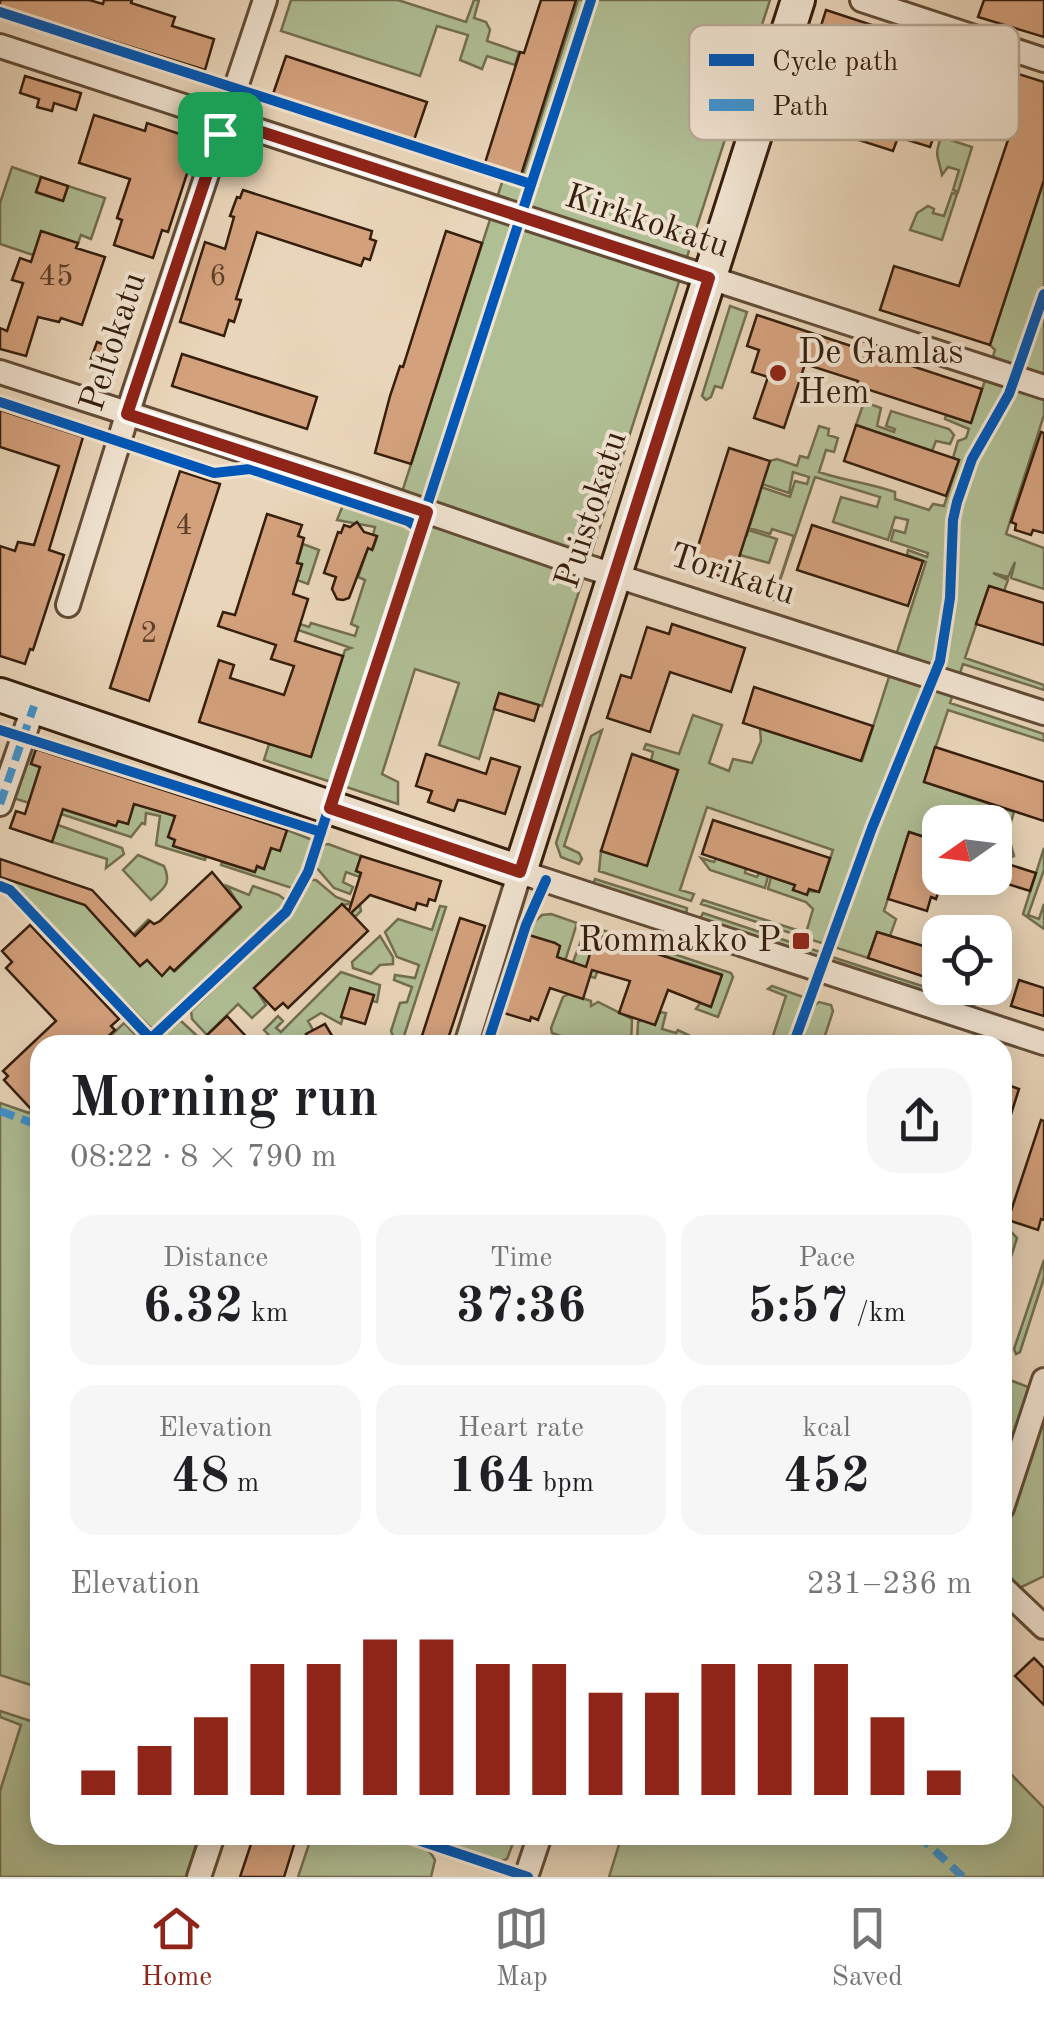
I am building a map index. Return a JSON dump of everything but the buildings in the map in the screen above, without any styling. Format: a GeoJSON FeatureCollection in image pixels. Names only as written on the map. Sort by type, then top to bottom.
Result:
{"type":"FeatureCollection","features":[{"type":"Feature","properties":{"kind":"main road","name":"Puistokatu"},"geometry":{"type":"LineString","coordinates":[[790,25],[798,0]]}},
{"type":"Feature","properties":{"kind":"main road","name":"Puistokatu"},"geometry":{"type":"LineString","coordinates":[[520,872],[753,140]]}},
{"type":"Feature","properties":{"kind":"main road"},"geometry":{"type":"LineString","coordinates":[[0,695],[520,872]]}},
{"type":"Feature","properties":{"kind":"street","name":"Peltokatu"},"geometry":{"type":"LineString","coordinates":[[68,605],[264,0]]}},
{"type":"Feature","properties":{"kind":"street"},"geometry":{"type":"LineString","coordinates":[[862,0],[938,25]]}},
{"type":"Feature","properties":{"kind":"street","name":"Kirkkokatu"},"geometry":{"type":"LineString","coordinates":[[0,46],[1044,387]]}},
{"type":"Feature","properties":{"kind":"street"},"geometry":{"type":"LineString","coordinates":[[1019,52],[1044,60]]}},
{"type":"Feature","properties":{"kind":"street","name":"Torikatu"},"geometry":{"type":"LineString","coordinates":[[0,372],[1044,712]]}},
{"type":"Feature","properties":{"kind":"street"},"geometry":{"type":"LineString","coordinates":[[0,804],[34,706]]}},
{"type":"Feature","properties":{"kind":"street"},"geometry":{"type":"LineString","coordinates":[[520,872],[1044,1044]]}},
{"type":"Feature","properties":{"kind":"street","name":"Puistokatu"},"geometry":{"type":"LineString","coordinates":[[469,1035],[520,872]]}},
{"type":"Feature","properties":{"kind":"street"},"geometry":{"type":"LineString","coordinates":[[1012,1478],[1044,1380]]}},
{"type":"Feature","properties":{"kind":"street"},"geometry":{"type":"LineString","coordinates":[[1012,1597],[1044,1627]]}},
{"type":"Feature","properties":{"kind":"street"},"geometry":{"type":"LineString","coordinates":[[199,1877],[210,1845]]}},
{"type":"Feature","properties":{"kind":"street"},"geometry":{"type":"LineString","coordinates":[[526,1877],[537,1845]]}},
{"type":"Feature","properties":{"kind":"green space"},"geometry":{"type":"Polygon","coordinates":[[[291,0],[398,0],[466,22],[474,0],[479,0],[474,18],[486,22],[490,30],[487,41],[519,52],[515,65],[487,56],[482,69],[460,60],[468,35],[437,26],[420,76],[281,31],[291,0]]]}},
{"type":"Feature","properties":{"kind":"green space"},"geometry":{"type":"Polygon","coordinates":[[[578,0],[770,0],[762,25],[689,25],[689,140],[725,140],[542,706],[499,693],[479,759],[439,745],[459,683],[415,669],[382,774],[398,782],[398,804],[264,760],[269,744],[311,757],[345,650],[351,648],[298,630],[300,624],[309,627],[311,623],[355,636],[358,627],[351,624],[365,580],[358,577],[368,548],[373,549],[377,537],[373,535],[375,527],[337,520],[343,505],[393,520],[505,173],[522,177],[578,0]]]}},
{"type":"Feature","properties":{"kind":"green space"},"geometry":{"type":"Polygon","coordinates":[[[940,140],[972,147],[958,192],[953,190],[959,170],[948,167],[942,175],[937,153],[940,140]]]}},
{"type":"Feature","properties":{"kind":"green space"},"geometry":{"type":"Polygon","coordinates":[[[12,167],[41,177],[37,193],[63,201],[68,186],[105,198],[91,239],[81,235],[78,243],[33,255],[0,244],[0,203],[12,167]]]}},
{"type":"Feature","properties":{"kind":"green space"},"geometry":{"type":"Polygon","coordinates":[[[1044,180],[1044,415],[1006,534],[1044,548],[1044,589],[1011,578],[1015,562],[1008,577],[993,573],[1008,580],[1004,591],[989,586],[965,658],[1044,685],[1044,690],[963,664],[950,703],[1044,734],[1044,741],[948,710],[924,782],[993,805],[922,805],[922,836],[909,832],[884,911],[896,919],[890,936],[877,932],[868,958],[701,904],[703,900],[806,933],[813,909],[806,902],[768,889],[771,877],[795,885],[793,890],[819,892],[833,850],[707,807],[680,890],[694,894],[691,901],[599,871],[601,851],[647,865],[678,770],[651,761],[653,752],[644,749],[646,744],[679,754],[693,715],[722,725],[709,763],[729,771],[733,759],[752,763],[761,741],[760,728],[862,761],[926,562],[907,555],[908,550],[927,557],[928,553],[891,541],[894,530],[905,533],[908,520],[895,517],[888,540],[833,522],[841,497],[877,507],[880,497],[815,477],[773,601],[794,536],[772,529],[770,534],[749,528],[759,497],[758,486],[790,497],[795,481],[807,484],[809,477],[793,472],[789,493],[759,483],[770,461],[777,459],[797,466],[800,456],[808,458],[819,426],[838,438],[834,452],[826,450],[819,472],[895,492],[895,499],[929,510],[933,504],[944,506],[959,460],[953,458],[958,441],[966,438],[969,429],[945,419],[946,415],[971,423],[995,350],[990,345],[1044,180]]]}},
{"type":"Feature","properties":{"kind":"green space"},"geometry":{"type":"Polygon","coordinates":[[[952,193],[957,194],[942,240],[910,230],[917,213],[928,206],[934,209],[933,213],[944,216],[952,193]]]}},
{"type":"Feature","properties":{"kind":"green space"},"geometry":{"type":"Polygon","coordinates":[[[730,306],[747,312],[722,388],[715,386],[706,400],[702,396],[730,306]]]}},
{"type":"Feature","properties":{"kind":"green space"},"geometry":{"type":"Polygon","coordinates":[[[864,402],[881,408],[877,426],[894,432],[886,426],[891,411],[949,429],[954,435],[950,444],[936,441],[932,451],[856,425],[864,402]]]}},
{"type":"Feature","properties":{"kind":"green space"},"geometry":{"type":"Polygon","coordinates":[[[748,530],[777,539],[769,563],[740,555],[743,534],[747,535],[748,530]]]}},
{"type":"Feature","properties":{"kind":"green space"},"geometry":{"type":"Polygon","coordinates":[[[303,544],[319,550],[308,584],[297,580],[303,544]]]}},
{"type":"Feature","properties":{"kind":"green space"},"geometry":{"type":"Polygon","coordinates":[[[602,730],[564,846],[579,853],[579,864],[561,857],[556,843],[591,736],[602,730]]]}},
{"type":"Feature","properties":{"kind":"green space"},"geometry":{"type":"Polygon","coordinates":[[[30,748],[36,749],[31,763],[40,767],[36,805],[13,798],[30,748]]]}},
{"type":"Feature","properties":{"kind":"green space"},"geometry":{"type":"Polygon","coordinates":[[[150,786],[172,793],[166,813],[175,816],[174,846],[206,857],[205,860],[156,845],[160,816],[146,813],[145,824],[131,837],[55,812],[55,807],[115,826],[118,821],[128,824],[134,804],[144,806],[150,786]]]}},
{"type":"Feature","properties":{"kind":"green space"},"geometry":{"type":"Polygon","coordinates":[[[58,825],[122,848],[124,854],[106,868],[107,859],[52,842],[58,825]]]}},
{"type":"Feature","properties":{"kind":"green space"},"geometry":{"type":"Polygon","coordinates":[[[287,830],[315,841],[295,889],[221,865],[222,862],[254,872],[257,867],[264,869],[271,848],[280,850],[287,830]]]}},
{"type":"Feature","properties":{"kind":"green space"},"geometry":{"type":"Polygon","coordinates":[[[323,845],[361,856],[357,871],[360,877],[346,872],[343,882],[353,887],[350,894],[334,888],[316,867],[323,845]]]}},
{"type":"Feature","properties":{"kind":"green space"},"geometry":{"type":"Polygon","coordinates":[[[1044,848],[1044,870],[1028,915],[1039,919],[1044,904],[1044,929],[1023,914],[1044,848]]]}},
{"type":"Feature","properties":{"kind":"green space"},"geometry":{"type":"Polygon","coordinates":[[[138,855],[164,866],[166,872],[165,885],[151,900],[123,870],[138,855]]]}},
{"type":"Feature","properties":{"kind":"green space"},"geometry":{"type":"Polygon","coordinates":[[[701,858],[714,862],[716,858],[746,868],[745,873],[768,876],[765,888],[710,870],[701,858]]]}},
{"type":"Feature","properties":{"kind":"green space"},"geometry":{"type":"Polygon","coordinates":[[[0,877],[83,903],[114,936],[133,935],[149,919],[123,947],[140,966],[147,960],[162,975],[170,967],[175,971],[241,908],[227,886],[249,895],[253,886],[288,902],[162,1025],[151,1028],[13,888],[0,882],[0,877]]]}},
{"type":"Feature","properties":{"kind":"green space"},"geometry":{"type":"Polygon","coordinates":[[[595,879],[687,908],[686,914],[593,884],[595,879]]]}},
{"type":"Feature","properties":{"kind":"green space"},"geometry":{"type":"Polygon","coordinates":[[[310,880],[316,880],[336,897],[360,906],[361,911],[355,917],[349,904],[342,905],[255,988],[266,1005],[252,1018],[238,1004],[207,1035],[192,1019],[191,1011],[289,916],[310,880]]]}},
{"type":"Feature","properties":{"kind":"green space"},"geometry":{"type":"Polygon","coordinates":[[[440,906],[446,907],[404,1035],[393,1035],[400,1003],[407,1002],[412,987],[394,980],[395,975],[415,978],[419,965],[397,957],[385,932],[398,919],[432,930],[440,906]]]}},
{"type":"Feature","properties":{"kind":"green space"},"geometry":{"type":"Polygon","coordinates":[[[703,913],[820,952],[821,958],[700,919],[703,913]]]}},
{"type":"Feature","properties":{"kind":"green space"},"geometry":{"type":"Polygon","coordinates":[[[542,915],[577,923],[566,958],[560,961],[560,946],[528,935],[532,924],[542,915]]]}},
{"type":"Feature","properties":{"kind":"green space"},"geometry":{"type":"Polygon","coordinates":[[[587,925],[731,973],[733,977],[718,1017],[696,1009],[721,974],[597,934],[589,958],[599,967],[595,978],[576,972],[573,962],[587,925]]]}},
{"type":"Feature","properties":{"kind":"green space"},"geometry":{"type":"Polygon","coordinates":[[[380,936],[393,964],[380,965],[371,974],[353,968],[352,962],[380,936]]]}},
{"type":"Feature","properties":{"kind":"green space"},"geometry":{"type":"Polygon","coordinates":[[[832,957],[922,986],[922,991],[830,961],[832,957]]]}},
{"type":"Feature","properties":{"kind":"green space"},"geometry":{"type":"Polygon","coordinates":[[[341,972],[380,985],[377,1002],[343,1017],[341,1024],[321,1013],[308,1021],[313,1030],[307,1035],[269,1035],[264,1030],[278,1016],[283,1021],[276,1028],[281,1032],[341,972]]]}},
{"type":"Feature","properties":{"kind":"green space"},"geometry":{"type":"Polygon","coordinates":[[[772,986],[803,997],[805,1004],[812,1007],[819,1002],[831,1005],[833,1011],[825,1035],[773,1035],[786,996],[768,989],[772,986]]]}},
{"type":"Feature","properties":{"kind":"green space"},"geometry":{"type":"Polygon","coordinates":[[[569,994],[591,1001],[591,1006],[598,1002],[632,1019],[631,1035],[552,1033],[563,997],[569,994]]]}},
{"type":"Feature","properties":{"kind":"green space"},"geometry":{"type":"Polygon","coordinates":[[[660,1012],[666,1013],[662,1029],[688,1035],[637,1035],[638,1022],[655,1025],[660,1012]]]}},
{"type":"Feature","properties":{"kind":"green space"},"geometry":{"type":"Polygon","coordinates":[[[180,1021],[196,1035],[163,1035],[180,1021]]]}},
{"type":"Feature","properties":{"kind":"green space"},"geometry":{"type":"Polygon","coordinates":[[[124,1023],[135,1035],[111,1035],[124,1023]]]}},
{"type":"Feature","properties":{"kind":"green space"},"geometry":{"type":"Polygon","coordinates":[[[0,1103],[30,1112],[30,1685],[0,1675],[0,1103]]]}},
{"type":"Feature","properties":{"kind":"green space"},"geometry":{"type":"Polygon","coordinates":[[[1044,1260],[1044,1278],[1020,1352],[1016,1354],[1014,1349],[1044,1260]]]}},
{"type":"Feature","properties":{"kind":"green space"},"geometry":{"type":"Polygon","coordinates":[[[1012,1381],[1044,1393],[1044,1576],[1012,1592],[1012,1381]]]}},
{"type":"Feature","properties":{"kind":"green space"},"geometry":{"type":"Polygon","coordinates":[[[0,1711],[30,1721],[30,1845],[196,1845],[186,1877],[0,1877],[0,1791],[21,1725],[0,1717],[0,1711]]]}},
{"type":"Feature","properties":{"kind":"green space"},"geometry":{"type":"Polygon","coordinates":[[[1012,1775],[1044,1808],[1044,1877],[609,1877],[619,1845],[1012,1845],[1012,1775]]]}},
{"type":"Feature","properties":{"kind":"green space"},"geometry":{"type":"Polygon","coordinates":[[[309,1845],[418,1845],[435,1860],[431,1877],[298,1877],[309,1845]]]}},
{"type":"Feature","properties":{"kind":"green space"},"geometry":{"type":"Polygon","coordinates":[[[446,1845],[512,1845],[507,1859],[499,1862],[446,1845]]]}},
{"type":"Feature","properties":{"kind":"marked path"},"geometry":{"type":"LineString","coordinates":[[0,804],[34,706]]}},
{"type":"Feature","properties":{"kind":"marked path"},"geometry":{"type":"LineString","coordinates":[[0,1111],[30,1122]]}},
{"type":"Feature","properties":{"kind":"marked path"},"geometry":{"type":"LineString","coordinates":[[929,1845],[963,1877]]}},
{"type":"Feature","properties":{"kind":"cycle path"},"geometry":{"type":"LineString","coordinates":[[155,1035],[286,912],[308,872],[591,0]]}},
{"type":"Feature","properties":{"kind":"cycle path"},"geometry":{"type":"LineString","coordinates":[[0,12],[531,184]]}},
{"type":"Feature","properties":{"kind":"cycle path"},"geometry":{"type":"LineString","coordinates":[[797,1035],[872,828],[940,661],[950,598],[957,502],[972,459],[1009,394],[1044,294]]}},
{"type":"Feature","properties":{"kind":"cycle path"},"geometry":{"type":"LineString","coordinates":[[0,402],[214,473],[250,469],[408,521],[420,529]]}},
{"type":"Feature","properties":{"kind":"cycle path"},"geometry":{"type":"LineString","coordinates":[[0,730],[321,832]]}},
{"type":"Feature","properties":{"kind":"cycle path"},"geometry":{"type":"LineString","coordinates":[[490,1035],[526,925],[546,880]]}},
{"type":"Feature","properties":{"kind":"cycle path"},"geometry":{"type":"LineString","coordinates":[[0,886],[10,890],[147,1035]]}},
{"type":"Feature","properties":{"kind":"cycle path"},"geometry":{"type":"LineString","coordinates":[[433,1845],[528,1877]]}},
{"type":"Feature","properties":{"kind":"place","name":"De Gamlas Hem"},"geometry":{"type":"Point","coordinates":[778,373]}},
{"type":"Feature","properties":{"kind":"place","name":"Rommakko P"},"geometry":{"type":"Point","coordinates":[801,941]}},
{"type":"Feature","properties":{"kind":"route"},"geometry":{"type":"LineString","coordinates":[[225,120],[709,278],[520,872],[330,808],[427,512],[127,414],[220,134],[225,120]]}}]}
